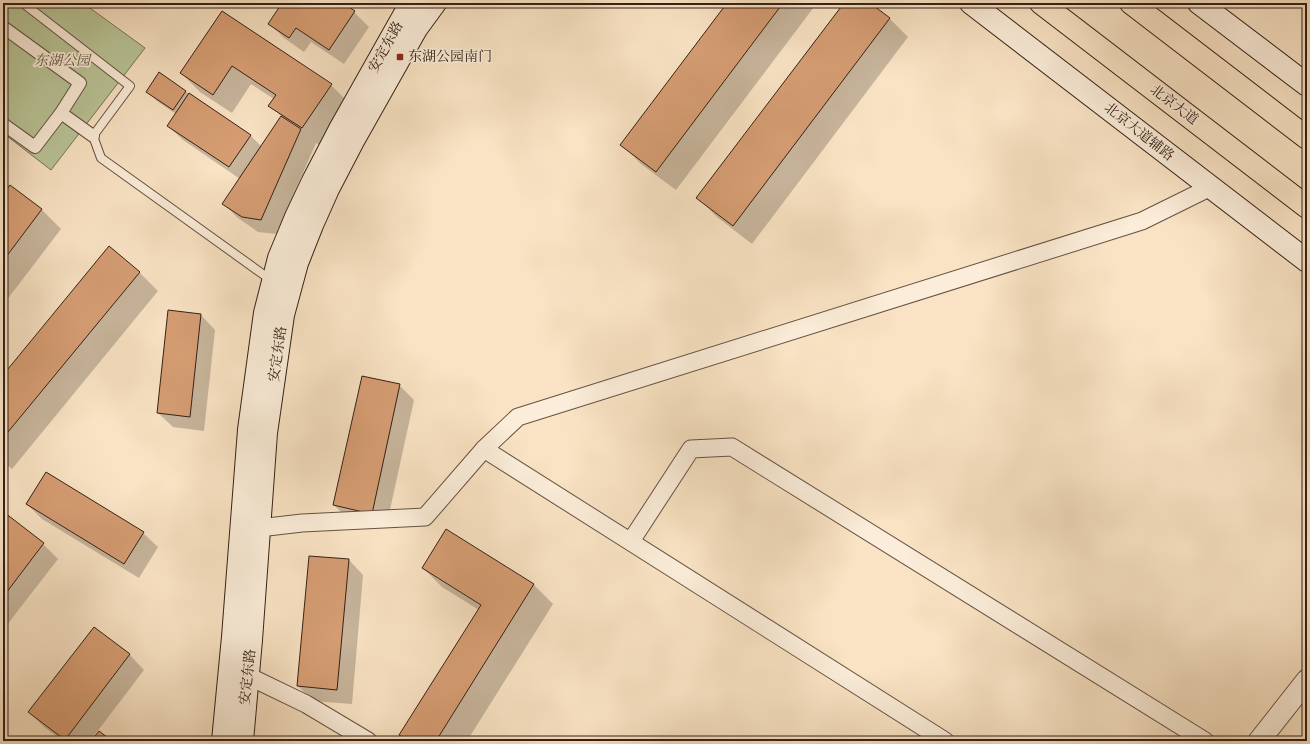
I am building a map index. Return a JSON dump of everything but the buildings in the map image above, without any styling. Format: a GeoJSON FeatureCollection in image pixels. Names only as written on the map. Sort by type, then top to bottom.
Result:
{"type":"FeatureCollection","features":[{"type":"Feature","properties":{"kind":"main road","name":"安定东路"},"geometry":{"type":"LineString","coordinates":[[223,741],[233,637],[249,430],[265,313],[279,258],[313,181],[339,131],[411,3]]}},
{"type":"Feature","properties":{"kind":"main road","name":"安定东路"},"geometry":{"type":"LineString","coordinates":[[242,741],[267,425],[283,315],[297,263],[325,196],[354,139],[416,29],[435,3]]}},
{"type":"Feature","properties":{"kind":"main road","name":"北京大道辅路"},"geometry":{"type":"LineString","coordinates":[[971,3],[1307,261]]}},
{"type":"Feature","properties":{"kind":"main road","name":"北京大道"},"geometry":{"type":"LineString","coordinates":[[1041,3],[1307,207]]}},
{"type":"Feature","properties":{"kind":"main road"},"geometry":{"type":"LineString","coordinates":[[1131,3],[1307,138]]}},
{"type":"Feature","properties":{"kind":"main road"},"geometry":{"type":"LineString","coordinates":[[1199,3],[1307,85]]}},
{"type":"Feature","properties":{"kind":"street"},"geometry":{"type":"LineString","coordinates":[[3,27],[80,83],[35,147],[3,124]]}},
{"type":"Feature","properties":{"kind":"street"},"geometry":{"type":"LineString","coordinates":[[60,113],[93,136]]}},
{"type":"Feature","properties":{"kind":"street"},"geometry":{"type":"LineString","coordinates":[[259,528],[302,523],[425,517],[484,449],[518,417],[1142,221],[1211,187]]}},
{"type":"Feature","properties":{"kind":"street"},"geometry":{"type":"LineString","coordinates":[[631,541],[692,449],[732,446],[1205,741]]}},
{"type":"Feature","properties":{"kind":"street"},"geometry":{"type":"LineString","coordinates":[[484,449],[945,741]]}},
{"type":"Feature","properties":{"kind":"street"},"geometry":{"type":"LineString","coordinates":[[248,676],[306,704],[368,741]]}},
{"type":"Feature","properties":{"kind":"street"},"geometry":{"type":"LineString","coordinates":[[1260,741],[1307,680]]}},
{"type":"Feature","properties":{"kind":"street"},"geometry":{"type":"LineString","coordinates":[[1271,741],[1307,695]]}},
{"type":"Feature","properties":{"kind":"lane"},"geometry":{"type":"LineString","coordinates":[[23,3],[130,86],[93,136],[101,158],[273,282]]}},
{"type":"Feature","properties":{"kind":"green space","name":"东湖公园"},"geometry":{"type":"Polygon","coordinates":[[[3,3],[83,3],[145,48],[51,170],[3,133],[3,3]]]}},
{"type":"Feature","properties":{"kind":"place","name":"东湖公园南门"},"geometry":{"type":"Point","coordinates":[400,57]}}]}
